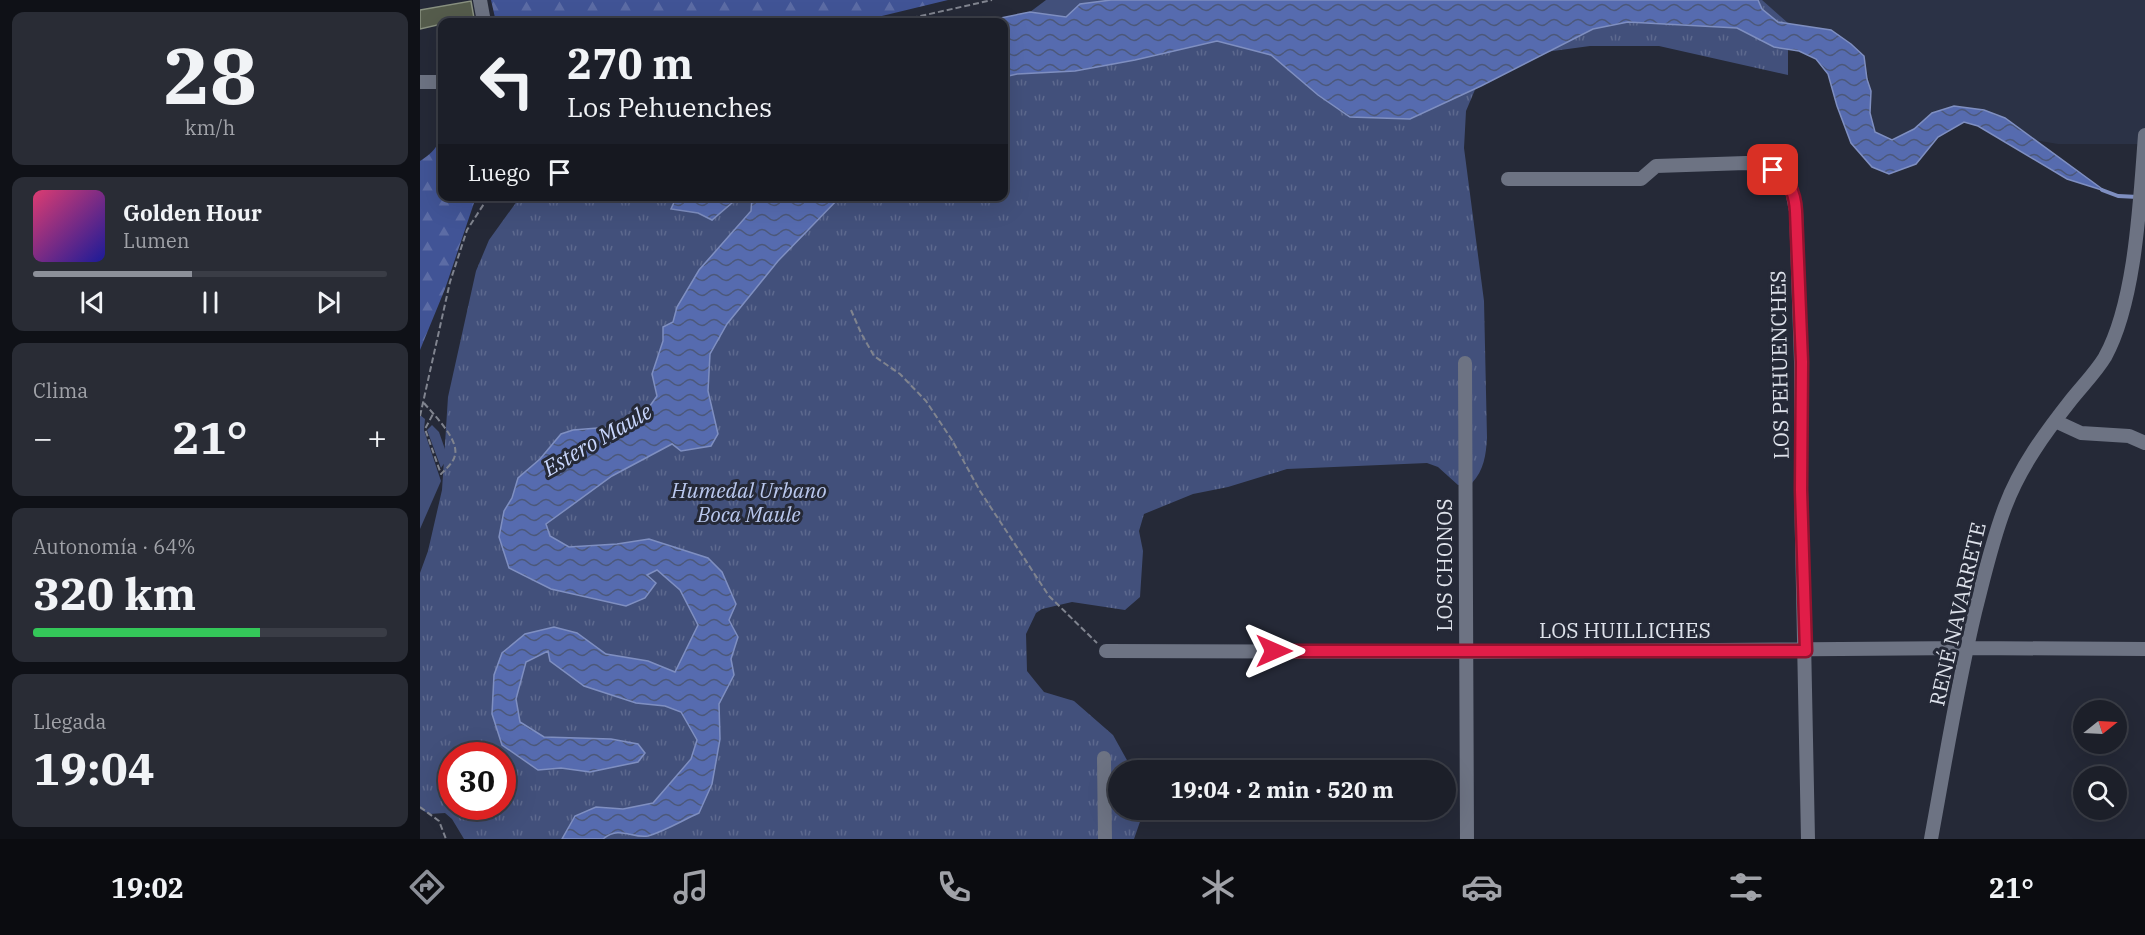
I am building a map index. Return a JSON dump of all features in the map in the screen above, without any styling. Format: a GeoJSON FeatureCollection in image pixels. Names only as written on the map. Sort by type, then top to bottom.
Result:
{"type":"FeatureCollection","features":[{"type":"Feature","properties":{"kind":"street"},"geometry":{"type":"LineString","coordinates":[[480,0],[483,18]]}},
{"type":"Feature","properties":{"kind":"street"},"geometry":{"type":"LineString","coordinates":[[420,82],[438,82]]}},
{"type":"Feature","properties":{"kind":"street","name":"RENÉ NAVARRETE"},"geometry":{"type":"LineString","coordinates":[[1931,839],[1966,648],[1990,552],[2006,503],[2019,475],[2055,421],[2097,369],[2114,338],[2127,288],[2138,217],[2145,135]]}},
{"type":"Feature","properties":{"kind":"street","name":"LOS PEHUENCHES"},"geometry":{"type":"LineString","coordinates":[[1508,179],[1641,179],[1656,166],[1746,163],[1782,174],[1792,191],[1796,211],[1802,362],[1801,490],[1808,839]]}},
{"type":"Feature","properties":{"kind":"street","name":"LOS CHONOS"},"geometry":{"type":"LineString","coordinates":[[1465,363],[1467,839]]}},
{"type":"Feature","properties":{"kind":"street"},"geometry":{"type":"LineString","coordinates":[[2055,421],[2081,433],[2129,436],[2145,443]]}},
{"type":"Feature","properties":{"kind":"street","name":"LOS HUILLICHES"},"geometry":{"type":"LineString","coordinates":[[1106,651],[2145,649]]}},
{"type":"Feature","properties":{"kind":"street"},"geometry":{"type":"LineString","coordinates":[[1104,758],[1105,839]]}},
{"type":"Feature","properties":{"kind":"path"},"geometry":{"type":"LineString","coordinates":[[912,18],[992,0]]}},
{"type":"Feature","properties":{"kind":"path"},"geometry":{"type":"LineString","coordinates":[[420,416],[450,282],[467,230],[486,201]]}},
{"type":"Feature","properties":{"kind":"path"},"geometry":{"type":"LineString","coordinates":[[851,310],[874,356],[900,374],[926,400],[952,440],[980,491],[1049,596],[1106,651]]}},
{"type":"Feature","properties":{"kind":"path"},"geometry":{"type":"LineString","coordinates":[[424,402],[450,435],[454,444],[456,453],[441,474],[425,429],[433,414]]}},
{"type":"Feature","properties":{"kind":"path"},"geometry":{"type":"LineString","coordinates":[[420,807],[439,821],[446,839]]}},
{"type":"Feature","properties":{"kind":"shaded area"},"geometry":{"type":"Polygon","coordinates":[[[1758,0],[2145,0],[2145,144],[2058,144],[2034,140],[2005,118],[1932,113],[1914,129],[1892,140],[1875,132],[1870,113],[1871,91],[1864,56],[1831,30],[1778,22],[1758,0]]]}},
{"type":"Feature","properties":{"kind":"green space"},"geometry":{"type":"Polygon","coordinates":[[[491,0],[948,0],[874,18],[495,18],[491,0]]]}},
{"type":"Feature","properties":{"kind":"green space"},"geometry":{"type":"Polygon","coordinates":[[[1046,0],[1111,0],[1066,17],[1030,12],[1046,0]]]}},
{"type":"Feature","properties":{"kind":"green space","name":"Humedal Urbano Boca Maule"},"geometry":{"type":"Polygon","coordinates":[[[1125,0],[1762,0],[1788,23],[1788,75],[1659,46],[1590,46],[1538,53],[1477,85],[1466,111],[1464,148],[1484,301],[1487,438],[1484,462],[1472,483],[1458,485],[1438,467],[1427,463],[1287,469],[1228,487],[1193,494],[1144,514],[1139,531],[1143,551],[1140,597],[1125,610],[1072,602],[1042,609],[1036,613],[1026,634],[1027,671],[1044,692],[1074,701],[1113,735],[1127,760],[1108,760],[1108,820],[1141,820],[1134,839],[464,839],[453,820],[516,820],[516,742],[438,742],[438,813],[429,814],[420,809],[420,573],[428,551],[442,490],[448,397],[476,271],[489,240],[517,201],[1008,201],[1008,20],[1077,15],[1125,0]]]}},
{"type":"Feature","properties":{"kind":"green space"},"geometry":{"type":"Polygon","coordinates":[[[438,143],[438,201],[475,201],[445,289],[420,350],[420,161],[438,143]]]}},
{"type":"Feature","properties":{"kind":"green space"},"geometry":{"type":"Polygon","coordinates":[[[420,415],[425,419],[424,430],[441,481],[420,529],[420,415]]]}},
{"type":"Feature","properties":{"kind":"green space"},"geometry":{"type":"Polygon","coordinates":[[[432,425],[439,432],[448,458],[441,468],[427,430],[432,425]]]}},
{"type":"Feature","properties":{"kind":"water"},"geometry":{"type":"Polygon","coordinates":[[[1111,0],[1758,0],[1762,9],[1778,22],[1831,30],[1864,56],[1871,91],[1870,113],[1875,132],[1892,140],[1914,129],[1932,113],[1954,106],[1984,110],[2005,118],[2105,191],[2067,179],[1978,126],[1964,122],[1938,137],[1916,164],[1889,174],[1872,167],[1851,143],[1828,74],[1816,59],[1799,51],[1774,47],[1737,28],[1628,22],[1593,29],[1410,119],[1350,117],[1318,95],[1271,55],[1217,41],[1075,71],[1008,76],[1008,18],[1001,18],[1030,12],[1066,17],[1080,4],[1111,0]]]}},
{"type":"Feature","properties":{"kind":"water"},"geometry":{"type":"Polygon","coordinates":[[[675,201],[733,201],[712,220],[698,213],[671,209],[675,201]]]}},
{"type":"Feature","properties":{"kind":"water","name":"Estero Maule"},"geometry":{"type":"Polygon","coordinates":[[[752,201],[836,201],[778,261],[727,324],[710,354],[708,391],[718,434],[711,446],[681,451],[672,444],[612,476],[546,524],[550,536],[569,547],[649,539],[708,558],[722,572],[736,604],[729,620],[738,637],[731,659],[734,675],[719,704],[720,739],[712,784],[699,813],[648,836],[615,833],[603,839],[562,839],[575,816],[596,807],[623,809],[653,803],[691,759],[697,740],[681,712],[665,706],[636,703],[584,686],[550,661],[548,651],[526,662],[516,699],[520,722],[544,737],[611,739],[638,744],[645,753],[638,762],[590,772],[561,768],[538,770],[516,755],[516,742],[501,742],[492,714],[494,675],[502,653],[525,634],[554,627],[577,633],[606,654],[648,661],[675,672],[698,625],[680,590],[657,570],[647,575],[656,583],[645,598],[626,606],[551,589],[509,568],[499,537],[504,511],[512,498],[518,478],[540,459],[561,434],[573,430],[610,427],[647,410],[657,396],[652,374],[663,341],[663,327],[673,322],[677,307],[699,270],[751,211],[752,201]]]}},
{"type":"Feature","properties":{"kind":"building"},"geometry":{"type":"Polygon","coordinates":[[[471,1],[474,18],[438,18],[438,25],[420,29],[420,10],[471,1]]]}},
{"type":"Feature","properties":{"kind":"waterway"},"geometry":{"type":"LineString","coordinates":[[2102,190],[2118,196],[2138,197]]}},
{"type":"Feature","properties":{"kind":"route"},"geometry":{"type":"LineString","coordinates":[[1274,651],[1806,651],[1801,490],[1802,362],[1796,211],[1792,191],[1787,182],[1782,174],[1773,170]]}}]}
